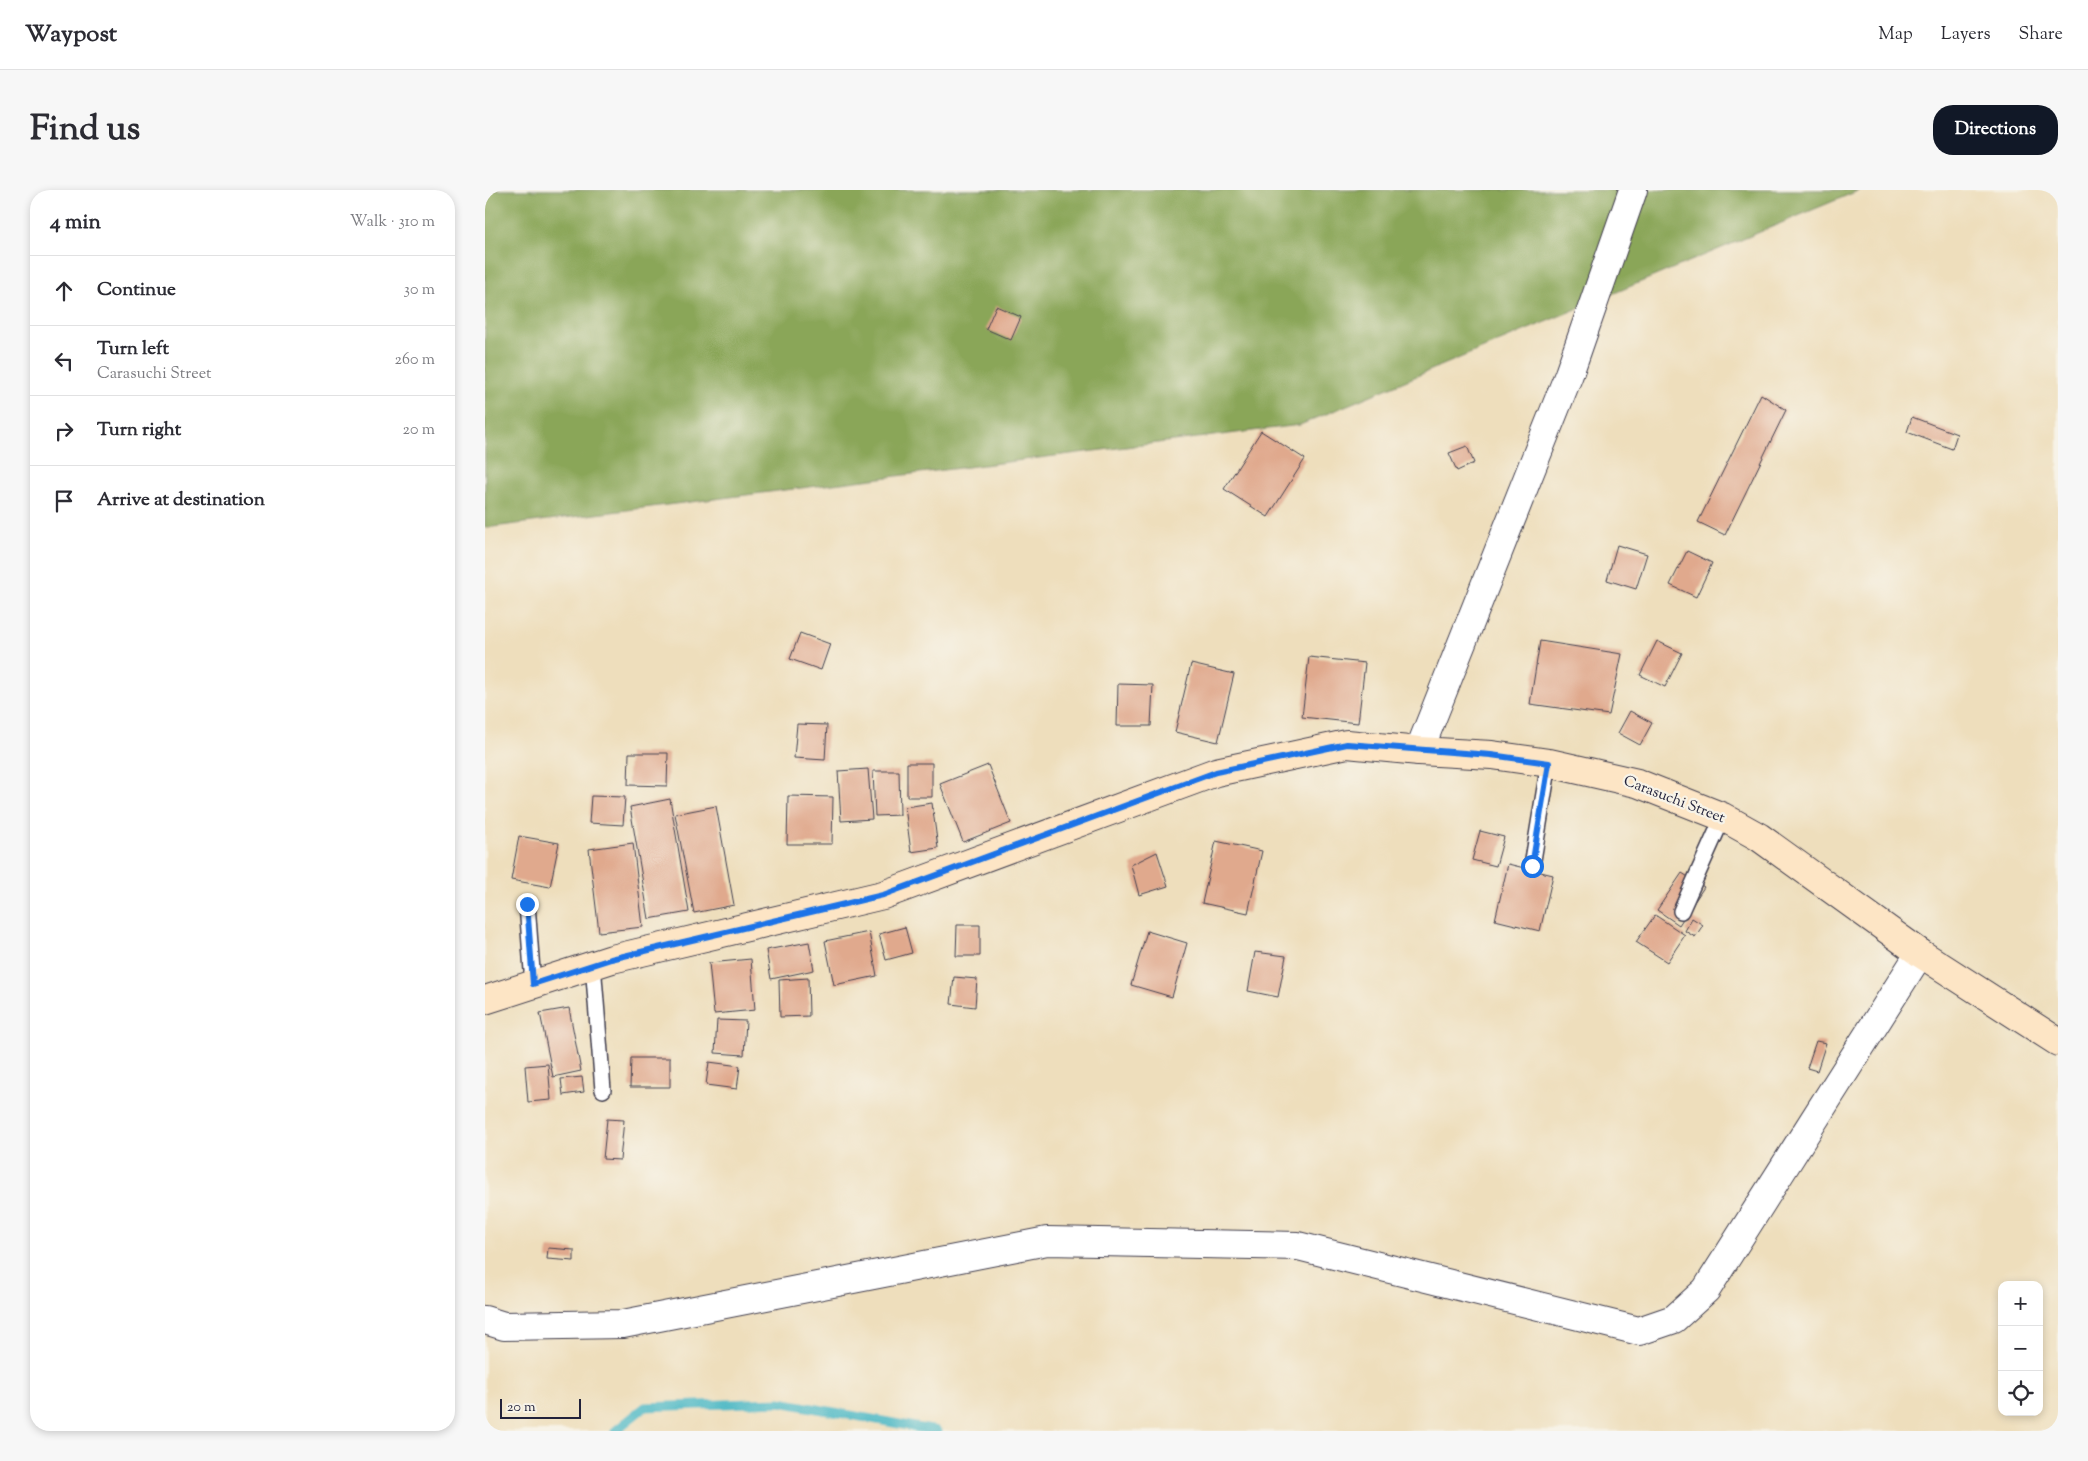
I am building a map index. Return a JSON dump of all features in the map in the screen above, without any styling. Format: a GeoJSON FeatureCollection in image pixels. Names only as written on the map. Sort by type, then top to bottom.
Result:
{"type":"FeatureCollection","features":[{"type":"Feature","properties":{"kind":"street"},"geometry":{"type":"LineString","coordinates":[[1419,751],[1569,374],[1633,190]]}},
{"type":"Feature","properties":{"kind":"street","name":"Carasuchi Street"},"geometry":{"type":"LineString","coordinates":[[485,1000],[593,964],[883,895],[1216,772],[1347,744],[1491,755],[1549,763],[1637,783],[1723,817],[1759,837],[1920,953],[2058,1042]]}},
{"type":"Feature","properties":{"kind":"street"},"geometry":{"type":"LineString","coordinates":[[485,1320],[504,1326],[623,1324],[1047,1241],[1298,1246],[1639,1331],[1674,1319],[1706,1290],[1920,953]]}},
{"type":"Feature","properties":{"kind":"lane"},"geometry":{"type":"LineString","coordinates":[[1532,866],[1549,763]]}},
{"type":"Feature","properties":{"kind":"lane"},"geometry":{"type":"LineString","coordinates":[[1681,911],[1723,817]]}},
{"type":"Feature","properties":{"kind":"lane"},"geometry":{"type":"LineString","coordinates":[[527,904],[533,984]]}},
{"type":"Feature","properties":{"kind":"lane"},"geometry":{"type":"LineString","coordinates":[[593,964],[603,1090]]}},
{"type":"Feature","properties":{"kind":"green space"},"geometry":{"type":"Polygon","coordinates":[[[485,190],[1860,190],[1300,425],[485,528],[485,190]]]}},
{"type":"Feature","properties":{"kind":"building"},"geometry":{"type":"Polygon","coordinates":[[[996,306],[1021,317],[1011,340],[986,329],[996,306]]]}},
{"type":"Feature","properties":{"kind":"building"},"geometry":{"type":"Polygon","coordinates":[[[1761,394],[1786,410],[1725,535],[1698,522],[1761,394]]]}},
{"type":"Feature","properties":{"kind":"building"},"geometry":{"type":"Polygon","coordinates":[[[1912,417],[1957,434],[1952,449],[1907,432],[1912,417]]]}},
{"type":"Feature","properties":{"kind":"building"},"geometry":{"type":"Polygon","coordinates":[[[1261,431],[1305,459],[1268,517],[1224,489],[1261,431]]]}},
{"type":"Feature","properties":{"kind":"building"},"geometry":{"type":"Polygon","coordinates":[[[1467,446],[1474,463],[1457,471],[1449,453],[1467,446]]]}},
{"type":"Feature","properties":{"kind":"building"},"geometry":{"type":"Polygon","coordinates":[[[1617,545],[1647,554],[1636,589],[1607,580],[1617,545]]]}},
{"type":"Feature","properties":{"kind":"building"},"geometry":{"type":"Polygon","coordinates":[[[1687,551],[1712,563],[1696,597],[1670,585],[1687,551]]]}},
{"type":"Feature","properties":{"kind":"building"},"geometry":{"type":"Polygon","coordinates":[[[800,633],[830,644],[821,670],[790,659],[800,633]]]}},
{"type":"Feature","properties":{"kind":"building"},"geometry":{"type":"Polygon","coordinates":[[[1540,641],[1622,654],[1609,715],[1530,704],[1540,641]]]}},
{"type":"Feature","properties":{"kind":"building"},"geometry":{"type":"Polygon","coordinates":[[[1657,641],[1682,653],[1665,687],[1640,675],[1657,641]]]}},
{"type":"Feature","properties":{"kind":"building"},"geometry":{"type":"Polygon","coordinates":[[[1309,657],[1365,663],[1358,723],[1302,717],[1309,657]]]}},
{"type":"Feature","properties":{"kind":"building"},"geometry":{"type":"Polygon","coordinates":[[[1191,664],[1234,674],[1218,742],[1175,732],[1191,664]]]}},
{"type":"Feature","properties":{"kind":"building"},"geometry":{"type":"Polygon","coordinates":[[[1118,684],[1153,685],[1151,726],[1117,726],[1118,684]]]}},
{"type":"Feature","properties":{"kind":"building"},"geometry":{"type":"Polygon","coordinates":[[[1630,711],[1652,723],[1640,745],[1618,733],[1630,711]]]}},
{"type":"Feature","properties":{"kind":"building"},"geometry":{"type":"Polygon","coordinates":[[[797,724],[827,725],[825,760],[794,758],[797,724]]]}},
{"type":"Feature","properties":{"kind":"building"},"geometry":{"type":"Polygon","coordinates":[[[629,753],[668,753],[667,786],[628,785],[629,753]]]}},
{"type":"Feature","properties":{"kind":"building"},"geometry":{"type":"Polygon","coordinates":[[[907,763],[932,763],[932,797],[907,797],[907,763]]]}},
{"type":"Feature","properties":{"kind":"building"},"geometry":{"type":"Polygon","coordinates":[[[988,765],[1011,823],[963,842],[940,784],[988,765]]]}},
{"type":"Feature","properties":{"kind":"building"},"geometry":{"type":"Polygon","coordinates":[[[868,769],[872,819],[841,821],[838,771],[868,769]]]}},
{"type":"Feature","properties":{"kind":"building"},"geometry":{"type":"Polygon","coordinates":[[[873,771],[899,771],[900,815],[875,816],[873,771]]]}},
{"type":"Feature","properties":{"kind":"building"},"geometry":{"type":"Polygon","coordinates":[[[591,796],[625,797],[623,825],[589,823],[591,796]]]}},
{"type":"Feature","properties":{"kind":"building"},"geometry":{"type":"Polygon","coordinates":[[[788,796],[833,797],[832,844],[787,844],[788,796]]]}},
{"type":"Feature","properties":{"kind":"building"},"geometry":{"type":"Polygon","coordinates":[[[670,799],[689,912],[649,919],[630,807],[670,799]]]}},
{"type":"Feature","properties":{"kind":"building"},"geometry":{"type":"Polygon","coordinates":[[[932,803],[938,848],[911,852],[905,807],[932,803]]]}},
{"type":"Feature","properties":{"kind":"building"},"geometry":{"type":"Polygon","coordinates":[[[716,806],[734,905],[694,913],[675,814],[716,806]]]}},
{"type":"Feature","properties":{"kind":"building"},"geometry":{"type":"Polygon","coordinates":[[[1480,831],[1504,837],[1496,866],[1472,860],[1480,831]]]}},
{"type":"Feature","properties":{"kind":"building"},"geometry":{"type":"Polygon","coordinates":[[[519,836],[559,843],[550,887],[511,880],[519,836]]]}},
{"type":"Feature","properties":{"kind":"building"},"geometry":{"type":"Polygon","coordinates":[[[1216,841],[1262,851],[1248,913],[1202,903],[1216,841]]]}},
{"type":"Feature","properties":{"kind":"building"},"geometry":{"type":"Polygon","coordinates":[[[633,843],[643,927],[599,932],[589,849],[633,843]]]}},
{"type":"Feature","properties":{"kind":"building"},"geometry":{"type":"Polygon","coordinates":[[[1157,852],[1168,886],[1139,895],[1131,865],[1157,852]]]}},
{"type":"Feature","properties":{"kind":"building"},"geometry":{"type":"Polygon","coordinates":[[[1508,864],[1553,875],[1540,931],[1495,920],[1508,864]]]}},
{"type":"Feature","properties":{"kind":"building"},"geometry":{"type":"Polygon","coordinates":[[[1682,873],[1704,887],[1679,925],[1657,910],[1682,873]]]}},
{"type":"Feature","properties":{"kind":"building"},"geometry":{"type":"Polygon","coordinates":[[[1655,915],[1685,935],[1667,962],[1636,942],[1655,915]]]}},
{"type":"Feature","properties":{"kind":"building"},"geometry":{"type":"Polygon","coordinates":[[[1692,918],[1703,925],[1695,937],[1685,931],[1692,918]]]}},
{"type":"Feature","properties":{"kind":"building"},"geometry":{"type":"Polygon","coordinates":[[[957,925],[980,925],[980,956],[956,956],[957,925]]]}},
{"type":"Feature","properties":{"kind":"building"},"geometry":{"type":"Polygon","coordinates":[[[905,927],[912,953],[886,960],[879,934],[905,927]]]}},
{"type":"Feature","properties":{"kind":"building"},"geometry":{"type":"Polygon","coordinates":[[[1147,931],[1187,943],[1172,997],[1131,985],[1147,931]]]}},
{"type":"Feature","properties":{"kind":"building"},"geometry":{"type":"Polygon","coordinates":[[[869,932],[877,976],[834,985],[825,941],[869,932]]]}},
{"type":"Feature","properties":{"kind":"building"},"geometry":{"type":"Polygon","coordinates":[[[809,942],[814,970],[771,979],[766,950],[809,942]]]}},
{"type":"Feature","properties":{"kind":"building"},"geometry":{"type":"Polygon","coordinates":[[[1255,952],[1286,956],[1278,997],[1248,991],[1255,952]]]}},
{"type":"Feature","properties":{"kind":"building"},"geometry":{"type":"Polygon","coordinates":[[[751,959],[755,1010],[714,1014],[709,963],[751,959]]]}},
{"type":"Feature","properties":{"kind":"building"},"geometry":{"type":"Polygon","coordinates":[[[954,977],[977,979],[975,1007],[951,1004],[954,977]]]}},
{"type":"Feature","properties":{"kind":"building"},"geometry":{"type":"Polygon","coordinates":[[[808,978],[809,1016],[780,1017],[779,980],[808,978]]]}},
{"type":"Feature","properties":{"kind":"building"},"geometry":{"type":"Polygon","coordinates":[[[569,1008],[581,1071],[553,1077],[540,1013],[569,1008]]]}},
{"type":"Feature","properties":{"kind":"building"},"geometry":{"type":"Polygon","coordinates":[[[717,1020],[746,1021],[744,1055],[715,1053],[717,1020]]]}},
{"type":"Feature","properties":{"kind":"building"},"geometry":{"type":"Polygon","coordinates":[[[1816,1041],[1826,1043],[1817,1071],[1807,1068],[1816,1041]]]}},
{"type":"Feature","properties":{"kind":"building"},"geometry":{"type":"Polygon","coordinates":[[[631,1058],[670,1058],[670,1087],[630,1087],[631,1058]]]}},
{"type":"Feature","properties":{"kind":"building"},"geometry":{"type":"Polygon","coordinates":[[[709,1062],[740,1066],[737,1089],[706,1085],[709,1062]]]}},
{"type":"Feature","properties":{"kind":"building"},"geometry":{"type":"Polygon","coordinates":[[[548,1064],[551,1100],[528,1102],[525,1066],[548,1064]]]}},
{"type":"Feature","properties":{"kind":"building"},"geometry":{"type":"Polygon","coordinates":[[[582,1077],[584,1092],[563,1095],[561,1079],[582,1077]]]}},
{"type":"Feature","properties":{"kind":"building"},"geometry":{"type":"Polygon","coordinates":[[[607,1119],[624,1120],[620,1160],[603,1159],[607,1119]]]}},
{"type":"Feature","properties":{"kind":"building"},"geometry":{"type":"Polygon","coordinates":[[[548,1248],[574,1250],[574,1261],[547,1259],[548,1248]]]}},
{"type":"Feature","properties":{"kind":"waterway"},"geometry":{"type":"LineString","coordinates":[[615,1431],[645,1407],[780,1402],[937,1431]]}},
{"type":"Feature","properties":{"kind":"route"},"geometry":{"type":"LineString","coordinates":[[527,904],[533,984],[611,959],[883,895],[1216,772],[1347,744],[1491,755],[1549,763],[1532,866]]}}]}
